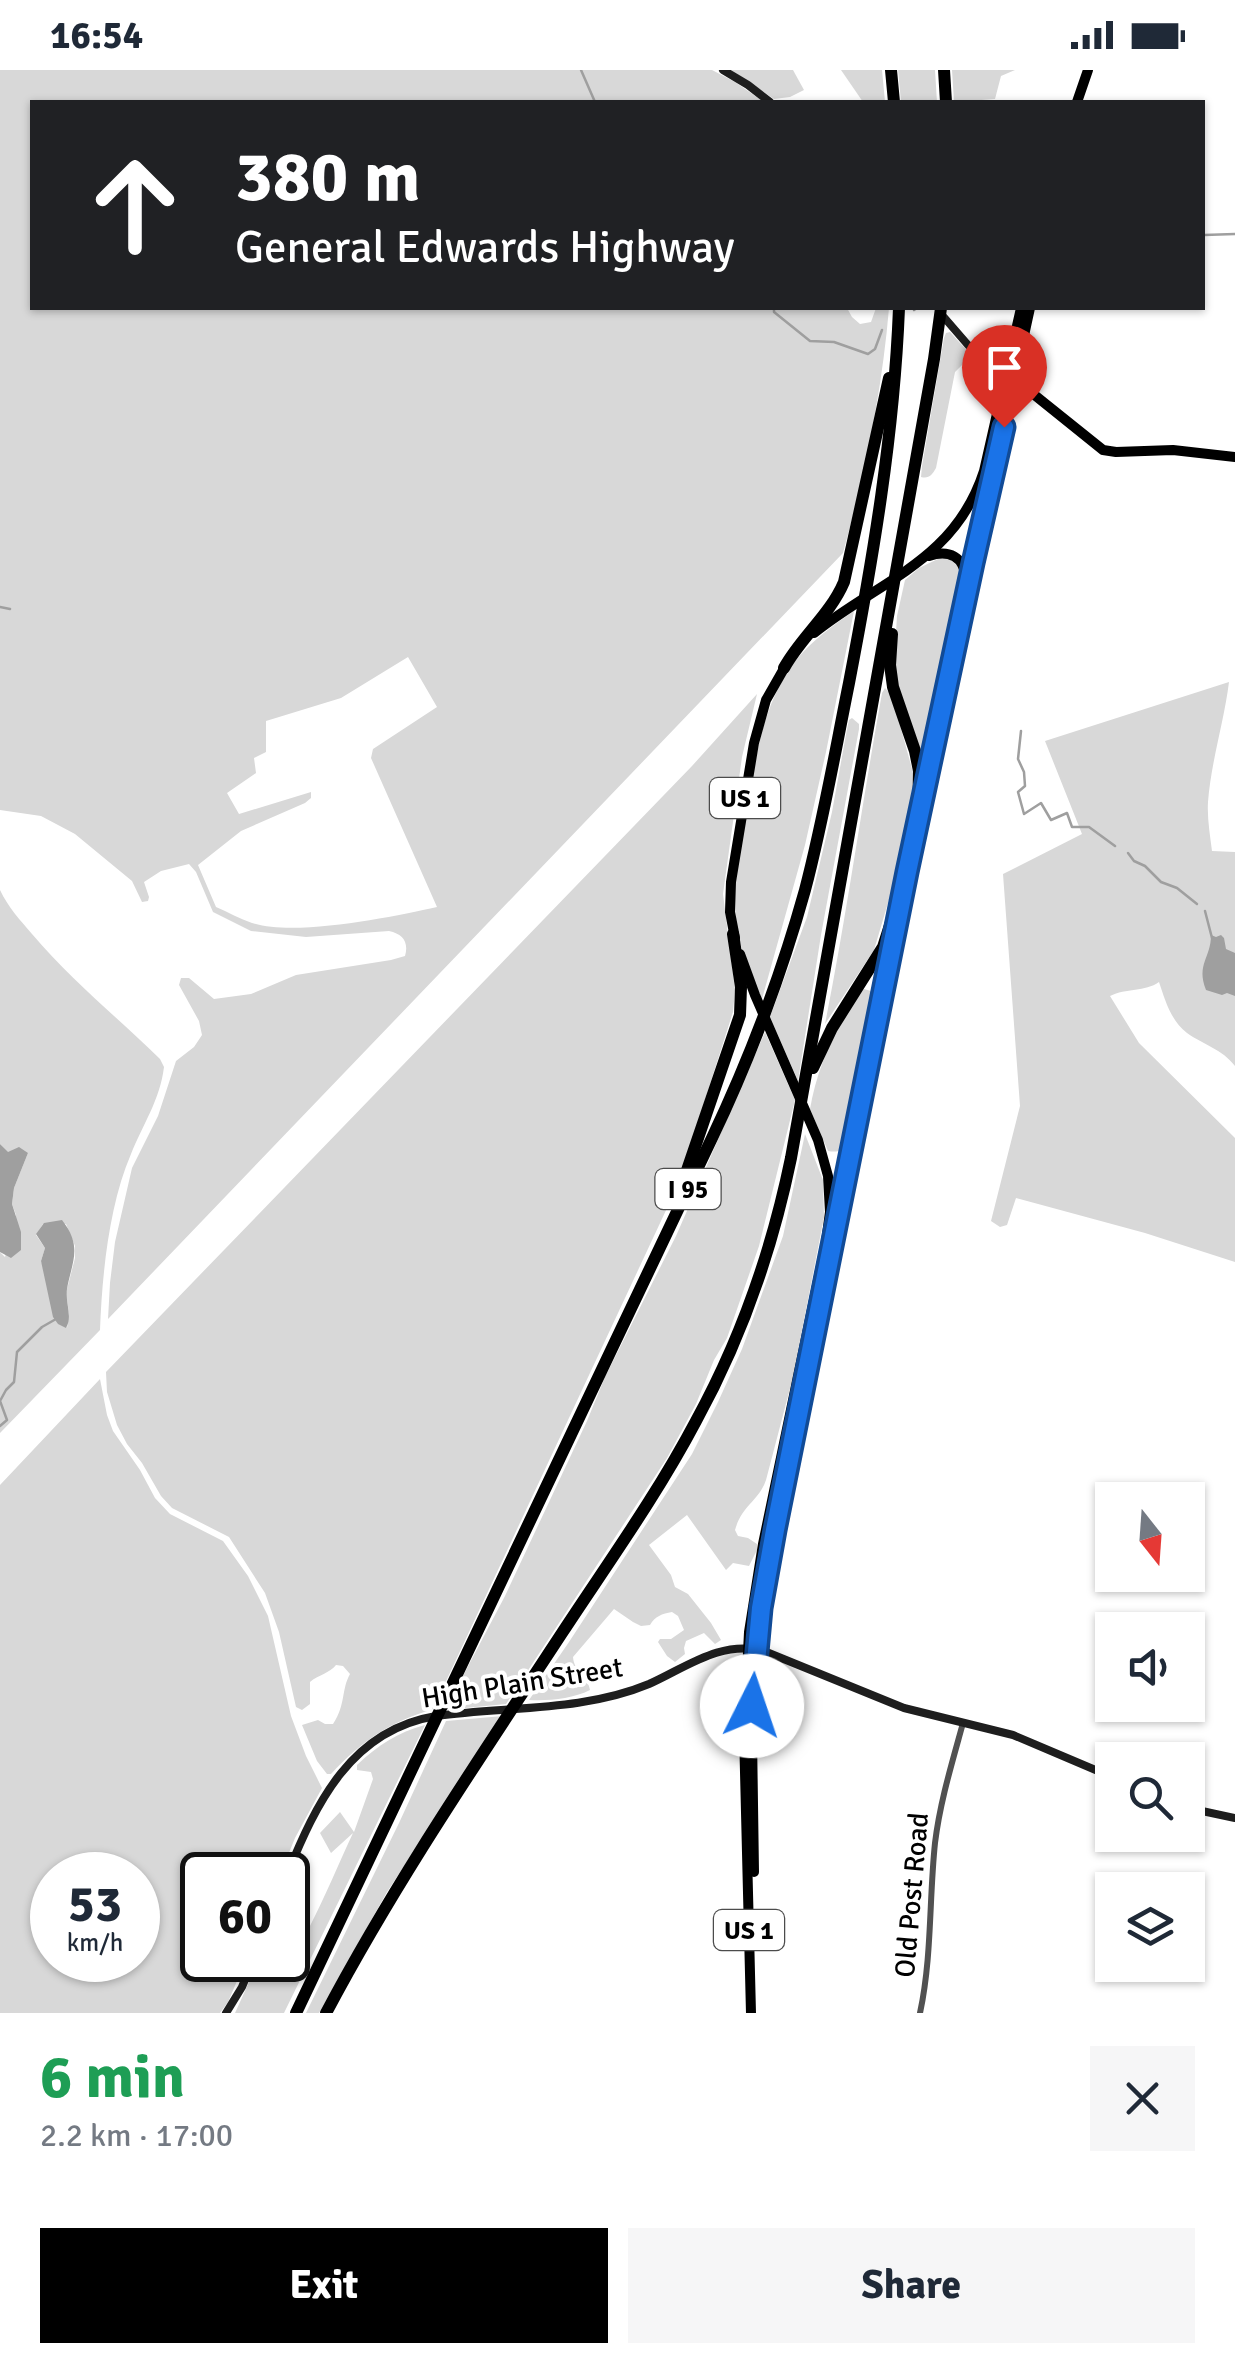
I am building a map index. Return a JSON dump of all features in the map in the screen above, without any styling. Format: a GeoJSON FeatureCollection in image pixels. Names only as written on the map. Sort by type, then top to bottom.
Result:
{"type":"FeatureCollection","features":[{"type":"Feature","properties":{"kind":"highway"},"geometry":{"type":"LineString","coordinates":[[892,70],[894,100]]}},
{"type":"Feature","properties":{"kind":"highway"},"geometry":{"type":"LineString","coordinates":[[944,70],[946,100]]}},
{"type":"Feature","properties":{"kind":"highway","name":"I 95"},"geometry":{"type":"LineString","coordinates":[[296,2013],[726,1110],[762,1023],[805,888],[878,532],[890,438],[899,310]]}},
{"type":"Feature","properties":{"kind":"highway"},"geometry":{"type":"LineString","coordinates":[[326,2013],[394,1890],[658,1487],[706,1404],[764,1264],[788,1174],[939,310]]}},
{"type":"Feature","properties":{"kind":"highway"},"geometry":{"type":"LineString","coordinates":[[784,668],[830,608],[844,582],[898,336]]}},
{"type":"Feature","properties":{"kind":"highway"},"geometry":{"type":"LineString","coordinates":[[896,572],[891,678],[918,768],[918,822]]}},
{"type":"Feature","properties":{"kind":"highway"},"geometry":{"type":"LineString","coordinates":[[801,1103],[827,1038],[886,940],[907,872]]}},
{"type":"Feature","properties":{"kind":"highway"},"geometry":{"type":"LineString","coordinates":[[662,1243],[738,1022],[741,990],[733,934]]}},
{"type":"Feature","properties":{"kind":"main road"},"geometry":{"type":"LineString","coordinates":[[722,70],[767,100]]}},
{"type":"Feature","properties":{"kind":"main road"},"geometry":{"type":"LineString","coordinates":[[1075,100],[1085,70]]}},
{"type":"Feature","properties":{"kind":"main road"},"geometry":{"type":"LineString","coordinates":[[941,310],[965,342],[1103,450],[1173,450],[1235,458]]}},
{"type":"Feature","properties":{"kind":"main road","name":"US 1"},"geometry":{"type":"LineString","coordinates":[[752,1649],[1021,310]]}},
{"type":"Feature","properties":{"kind":"main road","name":"US 1"},"geometry":{"type":"LineString","coordinates":[[754,2013],[744,1738],[758,1572],[830,1212],[828,1176],[818,1140],[733,934],[732,874],[755,736],[766,700],[784,668],[808,639],[926,558],[955,528],[980,485],[1029,310]]}},
{"type":"Feature","properties":{"kind":"main road"},"geometry":{"type":"LineString","coordinates":[[926,558],[948,553],[962,563],[966,579],[962,614]]}},
{"type":"Feature","properties":{"kind":"main road"},"geometry":{"type":"LineString","coordinates":[[818,1140],[832,1166],[844,1165],[850,1154]]}},
{"type":"Feature","properties":{"kind":"main road","name":"High Plain Street"},"geometry":{"type":"LineString","coordinates":[[298,1852],[320,1804],[346,1767],[378,1738],[416,1720],[616,1695],[710,1654],[730,1648],[752,1649]]}},
{"type":"Feature","properties":{"kind":"main road"},"geometry":{"type":"LineString","coordinates":[[752,1649],[904,1708],[1024,1738],[1095,1769]]}},
{"type":"Feature","properties":{"kind":"main road"},"geometry":{"type":"LineString","coordinates":[[1205,1812],[1235,1818]]}},
{"type":"Feature","properties":{"kind":"main road"},"geometry":{"type":"LineString","coordinates":[[226,2013],[244,1982]]}},
{"type":"Feature","properties":{"kind":"street","name":"Old Post Road"},"geometry":{"type":"LineString","coordinates":[[920,2013],[927,1972],[934,1852],[963,1723]]}},
{"type":"Feature","properties":{"kind":"shaded area"},"geometry":{"type":"Polygon","coordinates":[[[0,70],[712,70],[761,100],[30,100],[30,310],[848,310],[860,324],[871,322],[875,310],[889,310],[872,432],[843,553],[108,1319],[115,1242],[132,1168],[158,1116],[176,1061],[202,1035],[199,1021],[179,985],[181,978],[189,978],[214,999],[251,994],[296,975],[405,956],[405,943],[389,931],[306,937],[251,931],[213,912],[189,864],[161,871],[144,882],[149,897],[142,902],[132,881],[75,834],[41,816],[0,810],[0,70]],[[408,657],[341,698],[266,721],[266,752],[254,758],[256,773],[227,793],[239,814],[311,792],[311,798],[241,831],[198,865],[216,907],[252,923],[293,928],[344,924],[437,907],[371,758],[373,749],[437,707],[408,657]]]}},
{"type":"Feature","properties":{"kind":"shaded area"},"geometry":{"type":"Polygon","coordinates":[[[731,70],[793,70],[804,90],[774,99],[731,70]]]}},
{"type":"Feature","properties":{"kind":"shaded area"},"geometry":{"type":"Polygon","coordinates":[[[841,70],[882,70],[885,100],[862,100],[841,70]]]}},
{"type":"Feature","properties":{"kind":"shaded area"},"geometry":{"type":"Polygon","coordinates":[[[898,70],[935,70],[937,100],[901,100],[898,70]]]}},
{"type":"Feature","properties":{"kind":"shaded area"},"geometry":{"type":"Polygon","coordinates":[[[952,70],[1015,70],[1001,76],[995,99],[954,100],[952,70]]]}},
{"type":"Feature","properties":{"kind":"shaded area"},"geometry":{"type":"Polygon","coordinates":[[[950,332],[970,354],[955,372],[936,468],[930,476],[921,477],[944,338],[950,332]]]}},
{"type":"Feature","properties":{"kind":"shaded area"},"geometry":{"type":"Polygon","coordinates":[[[940,558],[948,558],[959,567],[960,585],[924,761],[898,692],[894,664],[897,616],[905,580],[940,558]]]}},
{"type":"Feature","properties":{"kind":"shaded area"},"geometry":{"type":"Polygon","coordinates":[[[854,611],[805,845],[762,999],[742,950],[735,906],[738,865],[760,741],[770,706],[794,663],[817,639],[854,611]]]}},
{"type":"Feature","properties":{"kind":"shaded area"},"geometry":{"type":"Polygon","coordinates":[[[1229,682],[1208,808],[1212,851],[1235,852],[1235,1066],[1181,1028],[1169,1010],[1159,982],[1110,996],[1139,1043],[1235,1138],[1235,1262],[1016,1198],[1007,1225],[1000,1227],[991,1221],[1020,1106],[1003,874],[1082,834],[1045,741],[1229,682]]]}},
{"type":"Feature","properties":{"kind":"shaded area"},"geometry":{"type":"Polygon","coordinates":[[[885,688],[892,696],[914,776],[904,849],[874,950],[825,1024],[882,693],[885,688]]]}},
{"type":"Feature","properties":{"kind":"shaded area"},"geometry":{"type":"Polygon","coordinates":[[[757,694],[742,757],[723,894],[735,990],[733,1012],[668,1206],[433,1709],[377,1734],[327,1774],[302,1725],[318,1720],[333,1724],[350,1674],[336,1665],[310,1682],[310,1704],[302,1710],[296,1707],[279,1632],[265,1593],[229,1537],[172,1508],[161,1496],[117,1425],[107,1392],[106,1372],[757,694]]]}},
{"type":"Feature","properties":{"kind":"shaded area"},"geometry":{"type":"Polygon","coordinates":[[[852,718],[859,729],[798,1081],[770,1017],[807,917],[852,718]]]}},
{"type":"Feature","properties":{"kind":"shaded area"},"geometry":{"type":"Polygon","coordinates":[[[0,890],[47,951],[164,1067],[155,1101],[117,1195],[105,1264],[100,1330],[0,1433],[0,1252],[5,1257],[16,1215],[12,1204],[14,1188],[28,1153],[8,1153],[0,1144],[0,890]],[[43,1224],[36,1235],[45,1248],[41,1261],[67,1328],[66,1293],[75,1246],[66,1224],[43,1224]]]}},
{"type":"Feature","properties":{"kind":"shaded area"},"geometry":{"type":"Polygon","coordinates":[[[1211,935],[1221,935],[1226,949],[1235,953],[1235,996],[1206,990],[1203,967],[1211,935]]]}},
{"type":"Feature","properties":{"kind":"shaded area"},"geometry":{"type":"Polygon","coordinates":[[[864,989],[871,991],[872,1009],[849,1141],[841,1150],[828,1151],[810,1109],[813,1093],[837,1030],[864,989]]]}},
{"type":"Feature","properties":{"kind":"shaded area"},"geometry":{"type":"Polygon","coordinates":[[[765,1032],[795,1100],[759,1246],[727,1338],[696,1404],[667,1458],[506,1704],[445,1710],[505,1596],[605,1377],[676,1236],[765,1032]]]}},
{"type":"Feature","properties":{"kind":"shaded area"},"geometry":{"type":"Polygon","coordinates":[[[805,1134],[823,1180],[824,1217],[793,1377],[766,1480],[735,1530],[738,1536],[757,1544],[757,1550],[749,1566],[733,1563],[726,1570],[687,1515],[649,1545],[675,1587],[688,1594],[721,1640],[715,1644],[704,1633],[686,1641],[685,1654],[675,1662],[658,1642],[684,1630],[678,1616],[672,1612],[641,1626],[614,1609],[573,1657],[590,1690],[560,1699],[529,1700],[692,1454],[718,1402],[742,1349],[783,1236],[805,1134]]]}},
{"type":"Feature","properties":{"kind":"shaded area"},"geometry":{"type":"Polygon","coordinates":[[[0,1144],[8,1152],[19,1147],[28,1153],[12,1204],[21,1232],[21,1250],[11,1258],[0,1252],[0,1144]]]}},
{"type":"Feature","properties":{"kind":"shaded area"},"geometry":{"type":"Polygon","coordinates":[[[62,1220],[74,1246],[66,1328],[53,1317],[41,1261],[45,1248],[36,1234],[44,1223],[62,1220]]]}},
{"type":"Feature","properties":{"kind":"shaded area"},"geometry":{"type":"Polygon","coordinates":[[[100,1379],[113,1431],[155,1498],[170,1514],[223,1541],[248,1576],[268,1616],[291,1716],[322,1788],[289,1852],[180,1852],[180,1982],[237,1982],[220,2013],[0,2013],[0,1485],[100,1379]]]}},
{"type":"Feature","properties":{"kind":"shaded area"},"geometry":{"type":"Polygon","coordinates":[[[503,1716],[387,1892],[319,2013],[306,2013],[446,1721],[503,1716]]]}},
{"type":"Feature","properties":{"kind":"shaded area"},"geometry":{"type":"Polygon","coordinates":[[[425,1725],[310,1960],[310,1926],[353,1833],[331,1853],[320,1833],[340,1812],[354,1832],[373,1779],[371,1772],[357,1770],[357,1765],[388,1740],[425,1725]]]}},
{"type":"Feature","properties":{"kind":"shaded area"},"geometry":{"type":"Polygon","coordinates":[[[249,1982],[299,1982],[284,2013],[235,2013],[249,1982]]]}},
{"type":"Feature","properties":{"kind":"waterway"},"geometry":{"type":"LineString","coordinates":[[581,70],[594,100]]}},
{"type":"Feature","properties":{"kind":"waterway"},"geometry":{"type":"LineString","coordinates":[[1205,235],[1235,234]]}},
{"type":"Feature","properties":{"kind":"waterway"},"geometry":{"type":"LineString","coordinates":[[774,310],[810,341],[834,342],[868,354],[875,349],[882,330]]}},
{"type":"Feature","properties":{"kind":"waterway"},"geometry":{"type":"LineString","coordinates":[[0,607],[10,609]]}},
{"type":"Feature","properties":{"kind":"waterway"},"geometry":{"type":"LineString","coordinates":[[1021,731],[1018,759],[1025,786],[1018,792],[1024,814],[1041,803],[1051,820],[1067,813],[1072,827],[1089,827],[1115,846]]}},
{"type":"Feature","properties":{"kind":"waterway"},"geometry":{"type":"LineString","coordinates":[[1128,853],[1161,882],[1177,888],[1197,904]]}},
{"type":"Feature","properties":{"kind":"waterway"},"geometry":{"type":"LineString","coordinates":[[1205,911],[1212,938]]}},
{"type":"Feature","properties":{"kind":"waterway"},"geometry":{"type":"LineString","coordinates":[[0,1426],[7,1420],[0,1401],[14,1382],[17,1352],[56,1319]]}},
{"type":"Feature","properties":{"kind":"route"},"geometry":{"type":"LineString","coordinates":[[752,1706],[761,1608],[775,1530],[907,872],[1004,427]]}}]}
